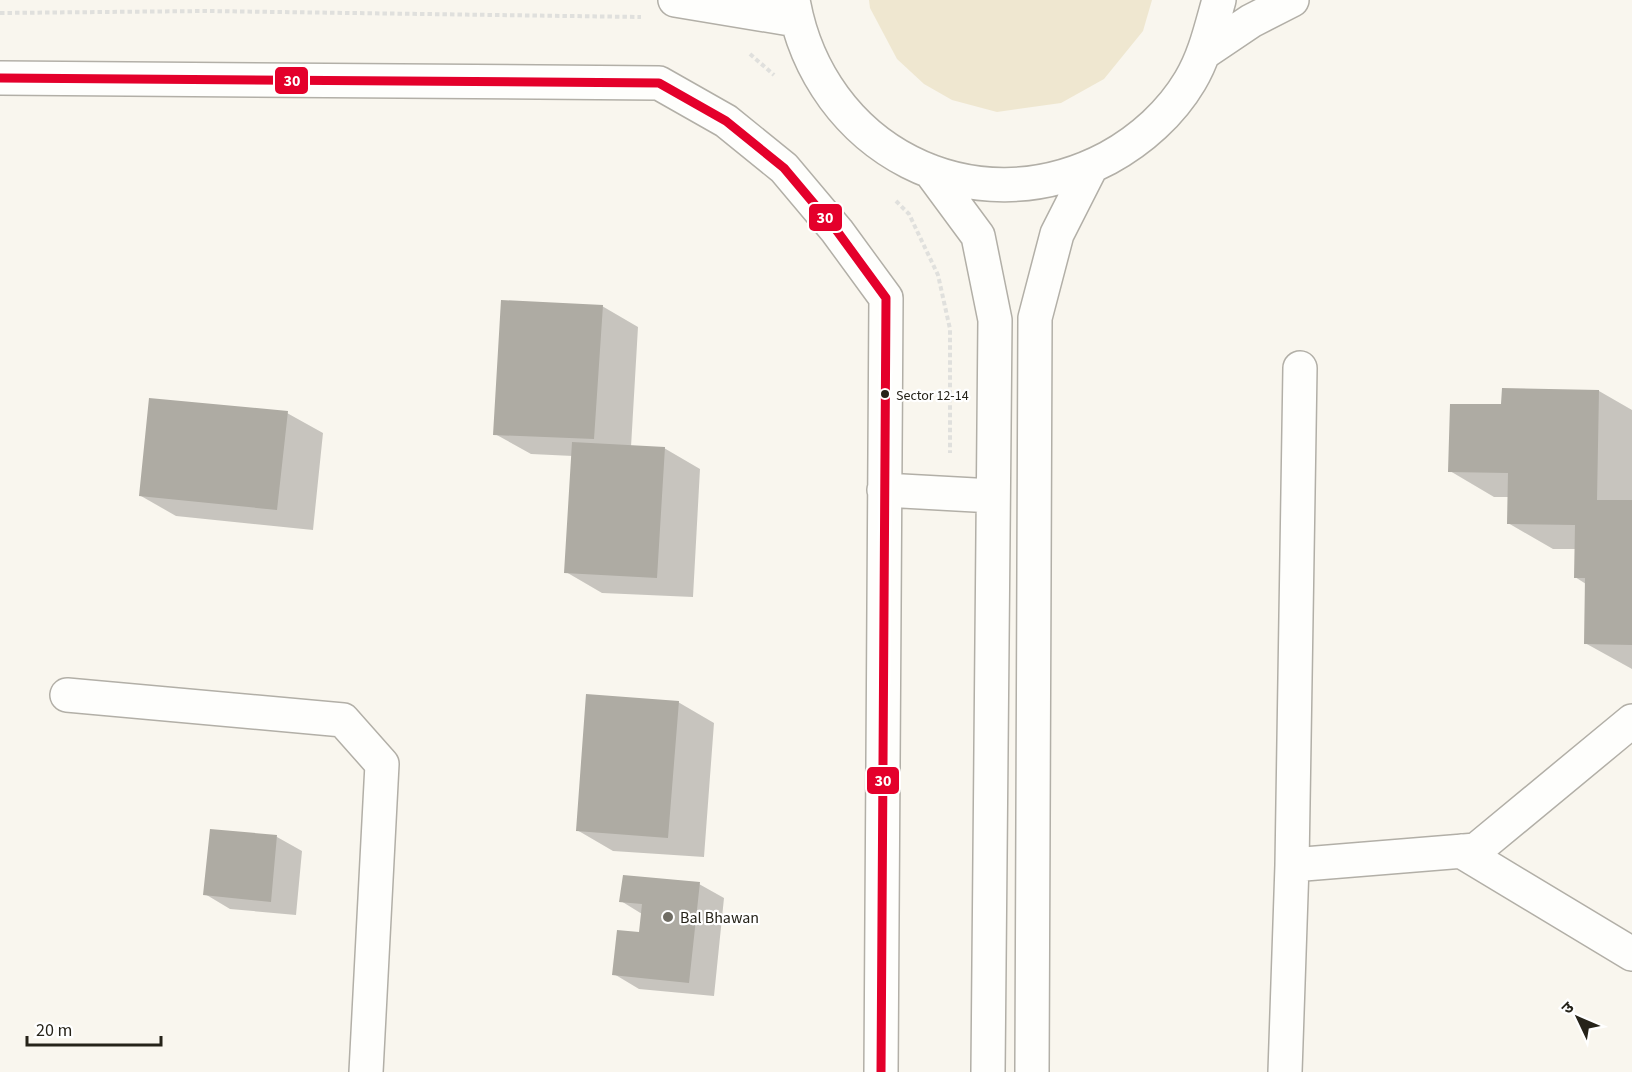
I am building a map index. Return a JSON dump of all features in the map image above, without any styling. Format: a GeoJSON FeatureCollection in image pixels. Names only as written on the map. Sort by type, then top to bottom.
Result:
{"type":"FeatureCollection","features":[{"type":"Feature","properties":{"kind":"street"},"geometry":{"type":"LineString","coordinates":[[675,0],[795,10],[807,54],[824,84],[844,112],[870,137],[899,157],[930,171],[962,180],[995,184],[1028,183],[1060,178],[1091,167],[1120,151],[1147,131],[1170,108],[1190,81],[1205,52],[1219,0]]}},
{"type":"Feature","properties":{"kind":"street"},"geometry":{"type":"LineString","coordinates":[[1205,52],[1251,21],[1292,0]]}},
{"type":"Feature","properties":{"kind":"street"},"geometry":{"type":"LineString","coordinates":[[0,78],[659,83],[726,122],[784,168],[837,231],[886,298],[881,1072]]}},
{"type":"Feature","properties":{"kind":"street"},"geometry":{"type":"LineString","coordinates":[[1032,1072],[1035,318],[1058,234],[1091,167]]}},
{"type":"Feature","properties":{"kind":"street"},"geometry":{"type":"LineString","coordinates":[[930,171],[978,236],[995,320],[988,1072]]}},
{"type":"Feature","properties":{"kind":"street"},"geometry":{"type":"LineString","coordinates":[[1285,1072],[1292,866],[1300,368]]}},
{"type":"Feature","properties":{"kind":"street"},"geometry":{"type":"LineString","coordinates":[[884,490],[993,496]]}},
{"type":"Feature","properties":{"kind":"street"},"geometry":{"type":"LineString","coordinates":[[67,695],[343,720],[382,764],[366,1072]]}},
{"type":"Feature","properties":{"kind":"street"},"geometry":{"type":"LineString","coordinates":[[1292,866],[1476,850],[1632,721]]}},
{"type":"Feature","properties":{"kind":"street"},"geometry":{"type":"LineString","coordinates":[[1461,851],[1632,954]]}},
{"type":"Feature","properties":{"kind":"shaded area"},"geometry":{"type":"Polygon","coordinates":[[[869,0],[1152,0],[1143,31],[1104,79],[1061,103],[997,112],[952,100],[924,84],[897,59],[870,8],[869,0]]]}},
{"type":"Feature","properties":{"kind":"building"},"geometry":{"type":"Polygon","coordinates":[[[501,300],[603,305],[594,439],[493,435],[501,300]]]}},
{"type":"Feature","properties":{"kind":"building"},"geometry":{"type":"Polygon","coordinates":[[[1502,388],[1599,390],[1597,500],[1632,500],[1632,645],[1584,644],[1585,578],[1574,578],[1575,525],[1507,524],[1508,473],[1448,472],[1450,404],[1501,404],[1502,388]]]}},
{"type":"Feature","properties":{"kind":"building"},"geometry":{"type":"Polygon","coordinates":[[[149,398],[288,411],[277,510],[139,496],[149,398]]]}},
{"type":"Feature","properties":{"kind":"building"},"geometry":{"type":"Polygon","coordinates":[[[572,442],[665,447],[657,578],[564,573],[572,442]]]}},
{"type":"Feature","properties":{"kind":"building"},"geometry":{"type":"Polygon","coordinates":[[[586,694],[679,701],[668,838],[576,831],[586,694]]]}},
{"type":"Feature","properties":{"kind":"building"},"geometry":{"type":"Polygon","coordinates":[[[210,829],[277,835],[271,902],[203,895],[210,829]]]}},
{"type":"Feature","properties":{"kind":"building","name":"Bal Bhawan"},"geometry":{"type":"Polygon","coordinates":[[[623,875],[700,882],[689,983],[612,975],[617,930],[639,932],[642,904],[619,902],[623,875]]]}},
{"type":"Feature","properties":{"kind":"transit line","name":"30"},"geometry":{"type":"LineString","coordinates":[[0,78],[659,83],[726,121],[784,168],[837,231],[886,298],[881,1072]]}},
{"type":"Feature","properties":{"kind":"place","name":"Sector 12-14"},"geometry":{"type":"Point","coordinates":[885,394]}},
{"type":"Feature","properties":{"kind":"place","name":"Bal Bhawan"},"geometry":{"type":"Point","coordinates":[668,917]}}]}
